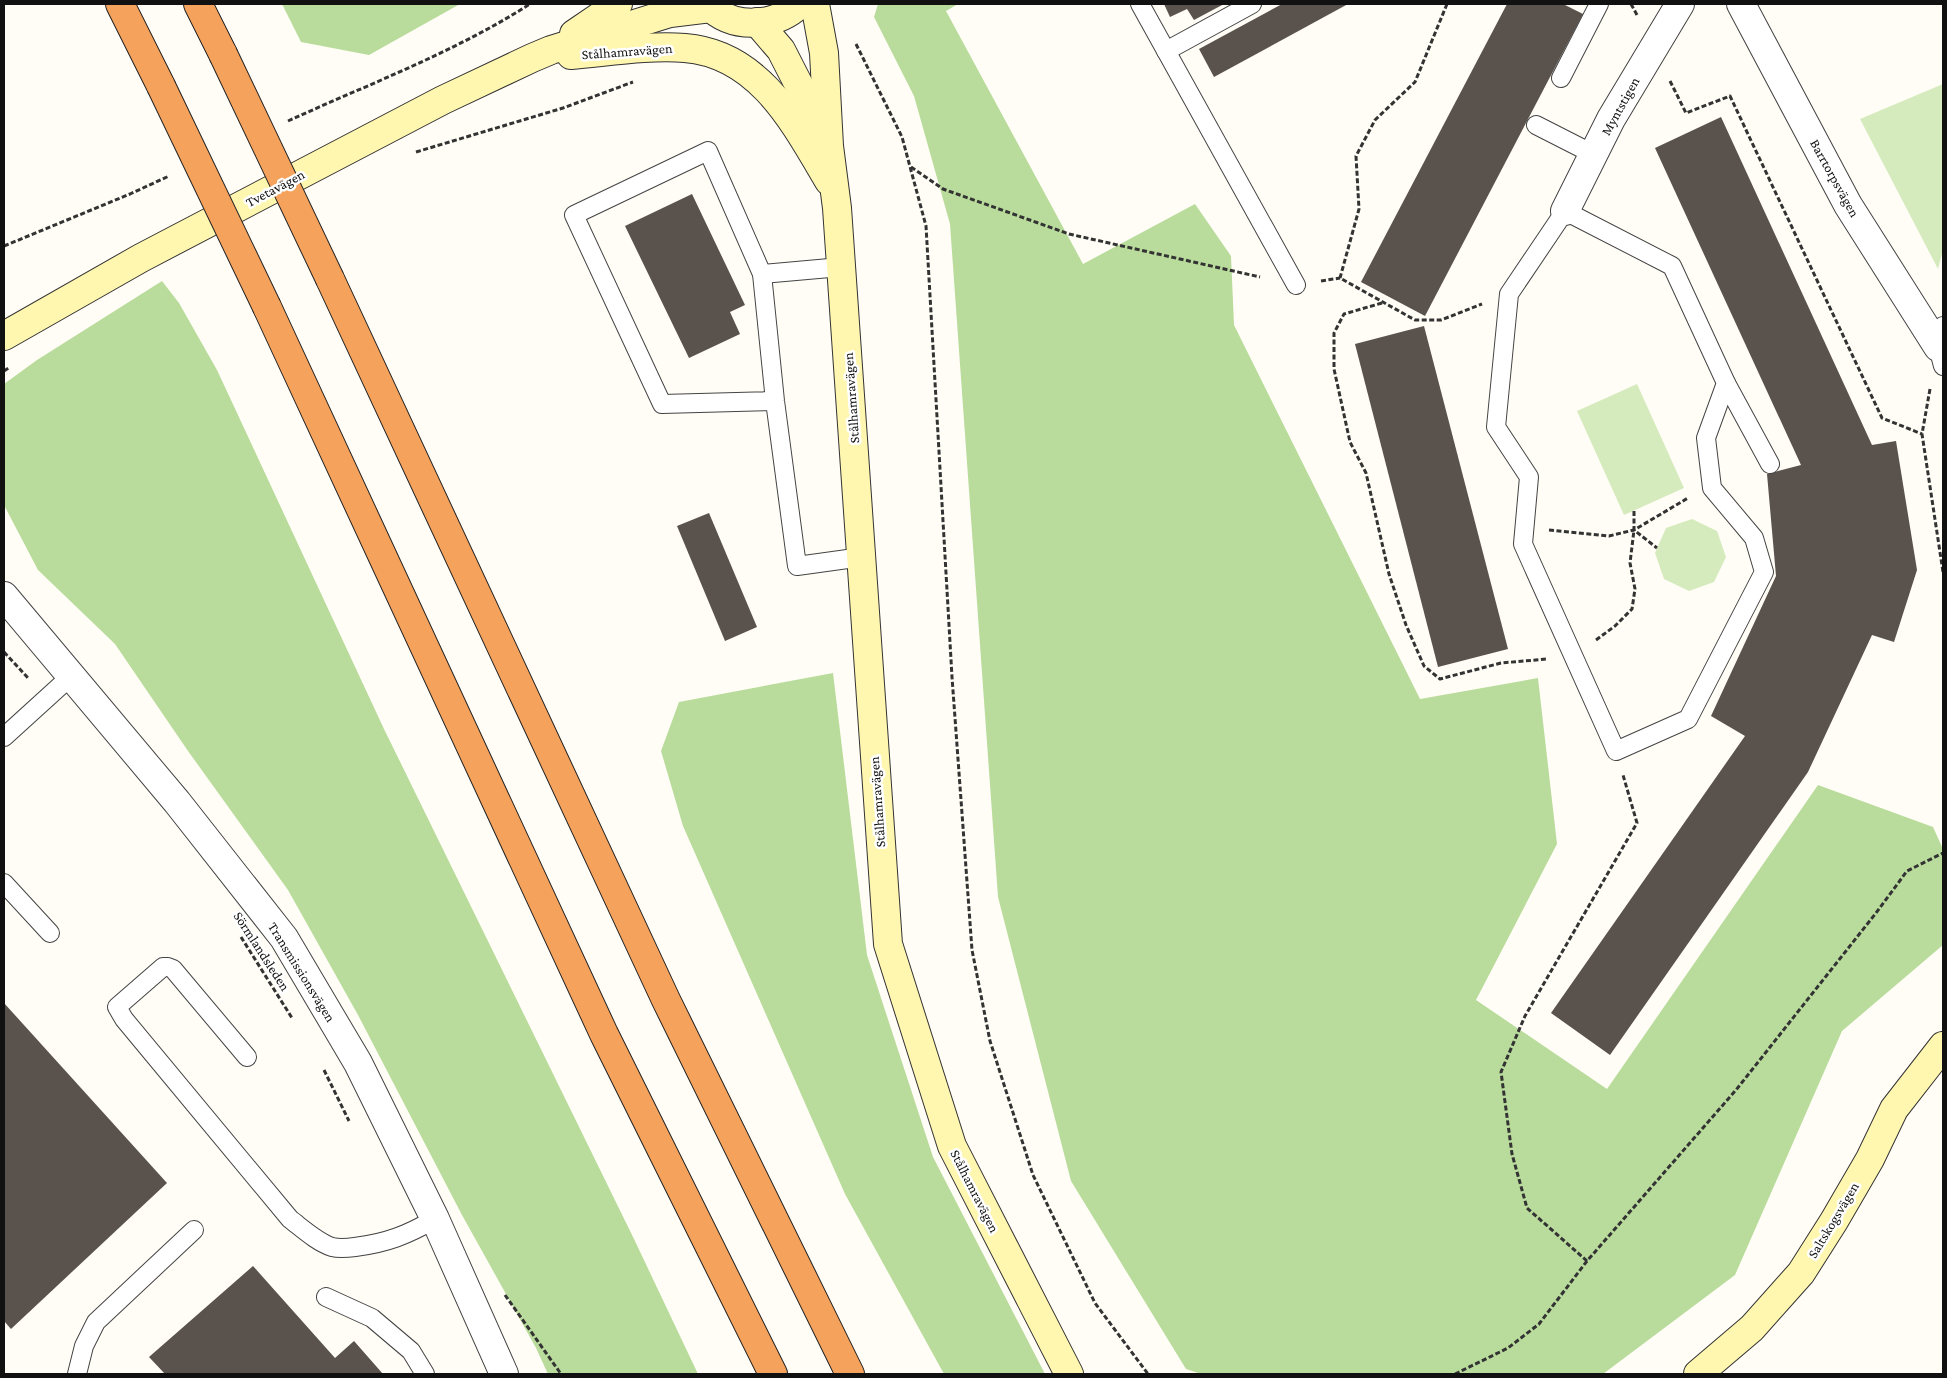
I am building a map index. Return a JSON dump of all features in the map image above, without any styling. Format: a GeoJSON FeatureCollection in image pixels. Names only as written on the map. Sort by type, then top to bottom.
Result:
{"type":"FeatureCollection","features":[{"type":"Feature","properties":{"kind":"highway"},"geometry":{"type":"LineString","coordinates":[[120,4],[268,307],[604,1034],[773,1374]]}},
{"type":"Feature","properties":{"kind":"highway"},"geometry":{"type":"LineString","coordinates":[[198,4],[330,279],[666,1000],[850,1374]]}},
{"type":"Feature","properties":{"kind":"main road","name":"Tvetavägen"},"geometry":{"type":"LineString","coordinates":[[542,54],[618,4]]}},
{"type":"Feature","properties":{"kind":"main road"},"geometry":{"type":"LineString","coordinates":[[709,6],[732,19],[744,23],[770,21],[783,16],[800,4]]}},
{"type":"Feature","properties":{"kind":"main road","name":"Stålhamravägen"},"geometry":{"type":"LineString","coordinates":[[815,4],[824,53],[829,146],[841,267],[888,944],[952,1146],[1069,1374]]}},
{"type":"Feature","properties":{"kind":"main road","name":"Tvetavägen"},"geometry":{"type":"LineString","coordinates":[[4,336],[141,258],[443,100],[542,54],[670,13],[709,6]]}},
{"type":"Feature","properties":{"kind":"main road","name":"Stålhamravägen"},"geometry":{"type":"LineString","coordinates":[[757,22],[781,50],[829,146]]}},
{"type":"Feature","properties":{"kind":"main road","name":"Stålhamravägen"},"geometry":{"type":"LineString","coordinates":[[542,54],[686,48],[720,57],[748,71],[771,92],[795,124],[835,192]]}},
{"type":"Feature","properties":{"kind":"main road","name":"Saltskogsvägen"},"geometry":{"type":"LineString","coordinates":[[1698,1374],[1752,1328],[1801,1273],[1870,1160],[1894,1109],[1943,1046]]}},
{"type":"Feature","properties":{"kind":"street","name":"Myntstigen"},"geometry":{"type":"LineString","coordinates":[[1565,211],[1611,119],[1680,4]]}},
{"type":"Feature","properties":{"kind":"street","name":"Barrtorpsvägen"},"geometry":{"type":"LineString","coordinates":[[1742,4],[1848,205],[1942,346]]}},
{"type":"Feature","properties":{"kind":"street","name":"Transmissionsvägen"},"geometry":{"type":"LineString","coordinates":[[4,596],[70,677],[177,802],[284,938],[358,1063],[435,1219],[504,1374]]}},
{"type":"Feature","properties":{"kind":"lane"},"geometry":{"type":"LineString","coordinates":[[1140,4],[1296,285]]}},
{"type":"Feature","properties":{"kind":"lane"},"geometry":{"type":"LineString","coordinates":[[1166,51],[1252,4]]}},
{"type":"Feature","properties":{"kind":"lane"},"geometry":{"type":"LineString","coordinates":[[1561,78],[1598,4]]}},
{"type":"Feature","properties":{"kind":"lane"},"geometry":{"type":"LineString","coordinates":[[1536,125],[1594,154]]}},
{"type":"Feature","properties":{"kind":"lane"},"geometry":{"type":"LineString","coordinates":[[775,400],[662,404],[574,215],[708,151],[762,274],[775,400],[797,566],[862,557]]}},
{"type":"Feature","properties":{"kind":"lane"},"geometry":{"type":"LineString","coordinates":[[1726,383],[1706,438],[1712,488],[1754,538],[1764,572],[1688,719],[1616,751],[1523,544],[1529,476],[1496,427],[1509,294],[1565,211],[1672,266],[1726,383],[1770,464]]}},
{"type":"Feature","properties":{"kind":"lane"},"geometry":{"type":"LineString","coordinates":[[762,274],[841,267]]}},
{"type":"Feature","properties":{"kind":"lane"},"geometry":{"type":"LineString","coordinates":[[4,737],[70,677]]}},
{"type":"Feature","properties":{"kind":"lane"},"geometry":{"type":"LineString","coordinates":[[4,883],[50,933]]}},
{"type":"Feature","properties":{"kind":"lane"},"geometry":{"type":"LineString","coordinates":[[247,1057],[173,969],[168,966],[163,966],[117,1007],[124,1019],[290,1219],[316,1239],[333,1247],[368,1246],[388,1242],[407,1235],[435,1219]]}},
{"type":"Feature","properties":{"kind":"lane"},"geometry":{"type":"LineString","coordinates":[[77,1374],[84,1346],[96,1322],[194,1230]]}},
{"type":"Feature","properties":{"kind":"lane"},"geometry":{"type":"LineString","coordinates":[[326,1297],[372,1318],[411,1351],[425,1374]]}},
{"type":"Feature","properties":{"kind":"path"},"geometry":{"type":"LineString","coordinates":[[1447,4],[1415,82],[1376,120],[1356,156],[1359,209],[1340,278],[1414,320],[1441,320],[1509,294]]}},
{"type":"Feature","properties":{"kind":"path"},"geometry":{"type":"LineString","coordinates":[[1631,4],[1686,113],[1730,96],[1882,418],[1922,434]]}},
{"type":"Feature","properties":{"kind":"path"},"geometry":{"type":"LineString","coordinates":[[852,36],[902,137],[926,226],[952,667],[972,950],[990,1041],[1033,1175],[1095,1302],[1148,1374]]}},
{"type":"Feature","properties":{"kind":"path"},"geometry":{"type":"LineString","coordinates":[[412,153],[564,108],[634,82]]}},
{"type":"Feature","properties":{"kind":"path"},"geometry":{"type":"LineString","coordinates":[[911,167],[943,189],[1068,234],[1296,285]]}},
{"type":"Feature","properties":{"kind":"path"},"geometry":{"type":"LineString","coordinates":[[1382,302],[1344,314],[1334,333],[1334,369],[1350,442],[1366,473],[1389,574],[1406,625],[1424,666],[1440,679],[1501,663],[1574,657],[1615,626],[1632,609],[1634,589],[1630,563],[1634,511]]}},
{"type":"Feature","properties":{"kind":"path"},"geometry":{"type":"LineString","coordinates":[[1942,346],[1922,434],[1943,572]]}},
{"type":"Feature","properties":{"kind":"path"},"geometry":{"type":"LineString","coordinates":[[4,372],[12,366]]}},
{"type":"Feature","properties":{"kind":"path"},"geometry":{"type":"LineString","coordinates":[[1524,528],[1609,536],[1634,530],[1680,502],[1712,488]]}},
{"type":"Feature","properties":{"kind":"path"},"geometry":{"type":"LineString","coordinates":[[1634,530],[1657,548]]}},
{"type":"Feature","properties":{"kind":"path"},"geometry":{"type":"LineString","coordinates":[[4,652],[46,698]]}},
{"type":"Feature","properties":{"kind":"path"},"geometry":{"type":"LineString","coordinates":[[1587,1261],[1527,1208],[1512,1154],[1501,1072],[1525,1016],[1638,822],[1616,751]]}},
{"type":"Feature","properties":{"kind":"path"},"geometry":{"type":"LineString","coordinates":[[1454,1374],[1508,1348],[1539,1324],[1587,1261],[1736,1090],[1876,913],[1906,871],[1943,854]]}},
{"type":"Feature","properties":{"kind":"path","name":"Sörmlandsleden"},"geometry":{"type":"LineString","coordinates":[[240,936],[294,1020]]}},
{"type":"Feature","properties":{"kind":"path"},"geometry":{"type":"LineString","coordinates":[[319,1062],[350,1123]]}},
{"type":"Feature","properties":{"kind":"path"},"geometry":{"type":"LineString","coordinates":[[467,1290],[500,1288],[561,1374]]}},
{"type":"Feature","properties":{"kind":"green space"},"geometry":{"type":"Polygon","coordinates":[[[282,4],[460,4],[369,55],[301,42],[282,4]]]}},
{"type":"Feature","properties":{"kind":"green space"},"geometry":{"type":"Polygon","coordinates":[[[878,4],[958,4],[946,11],[1083,264],[1195,204],[1231,256],[1234,325],[1420,699],[1538,678],[1557,844],[1476,1000],[1607,1089],[1818,785],[1933,827],[1943,849],[1943,945],[1842,1031],[1735,1275],[1603,1374],[1201,1374],[1186,1369],[1071,1181],[998,897],[950,224],[914,96],[874,17],[878,4]]]}},
{"type":"Feature","properties":{"kind":"green space"},"geometry":{"type":"Polygon","coordinates":[[[1943,84],[1943,250],[1938,269],[1860,119],[1943,84]]]}},
{"type":"Feature","properties":{"kind":"green space"},"geometry":{"type":"Polygon","coordinates":[[[162,281],[179,303],[217,370],[384,729],[634,1239],[698,1374],[548,1374],[536,1348],[462,1215],[358,1015],[288,890],[188,751],[115,644],[38,570],[4,505],[4,384],[37,360],[162,281]]]}},
{"type":"Feature","properties":{"kind":"green space"},"geometry":{"type":"Polygon","coordinates":[[[1637,384],[1684,488],[1624,515],[1577,411],[1637,384]]]}},
{"type":"Feature","properties":{"kind":"green space"},"geometry":{"type":"Polygon","coordinates":[[[1692,519],[1717,531],[1726,557],[1714,582],[1689,591],[1664,579],[1655,553],[1666,528],[1692,519]]]}},
{"type":"Feature","properties":{"kind":"green space"},"geometry":{"type":"Polygon","coordinates":[[[833,673],[867,955],[933,1157],[1045,1374],[944,1374],[845,1194],[683,826],[661,751],[679,702],[833,673]]]}},
{"type":"Feature","properties":{"kind":"building"},"geometry":{"type":"Polygon","coordinates":[[[1164,4],[1224,4],[1194,20],[1187,9],[1170,17],[1164,4]]]}},
{"type":"Feature","properties":{"kind":"building"},"geometry":{"type":"Polygon","coordinates":[[[1282,4],[1348,4],[1214,77],[1199,49],[1282,4]]]}},
{"type":"Feature","properties":{"kind":"building"},"geometry":{"type":"Polygon","coordinates":[[[1507,4],[1563,4],[1583,14],[1425,316],[1361,282],[1507,4]]]}},
{"type":"Feature","properties":{"kind":"building"},"geometry":{"type":"Polygon","coordinates":[[[1721,117],[1872,445],[1896,441],[1917,570],[1894,642],[1872,635],[1808,772],[1610,1055],[1551,1013],[1745,736],[1711,716],[1776,576],[1767,474],[1801,465],[1655,148],[1721,117]]]}},
{"type":"Feature","properties":{"kind":"building"},"geometry":{"type":"Polygon","coordinates":[[[692,194],[745,305],[730,312],[740,334],[689,358],[625,226],[692,194]]]}},
{"type":"Feature","properties":{"kind":"building"},"geometry":{"type":"Polygon","coordinates":[[[1424,326],[1508,649],[1438,667],[1355,344],[1424,326]]]}},
{"type":"Feature","properties":{"kind":"building"},"geometry":{"type":"Polygon","coordinates":[[[709,513],[757,627],[725,641],[677,526],[709,513]]]}},
{"type":"Feature","properties":{"kind":"building"},"geometry":{"type":"Polygon","coordinates":[[[4,1003],[167,1183],[11,1329],[4,1321],[4,1003]]]}},
{"type":"Feature","properties":{"kind":"building"},"geometry":{"type":"Polygon","coordinates":[[[253,1266],[335,1358],[354,1341],[383,1374],[165,1374],[149,1357],[253,1266]]]}}]}
